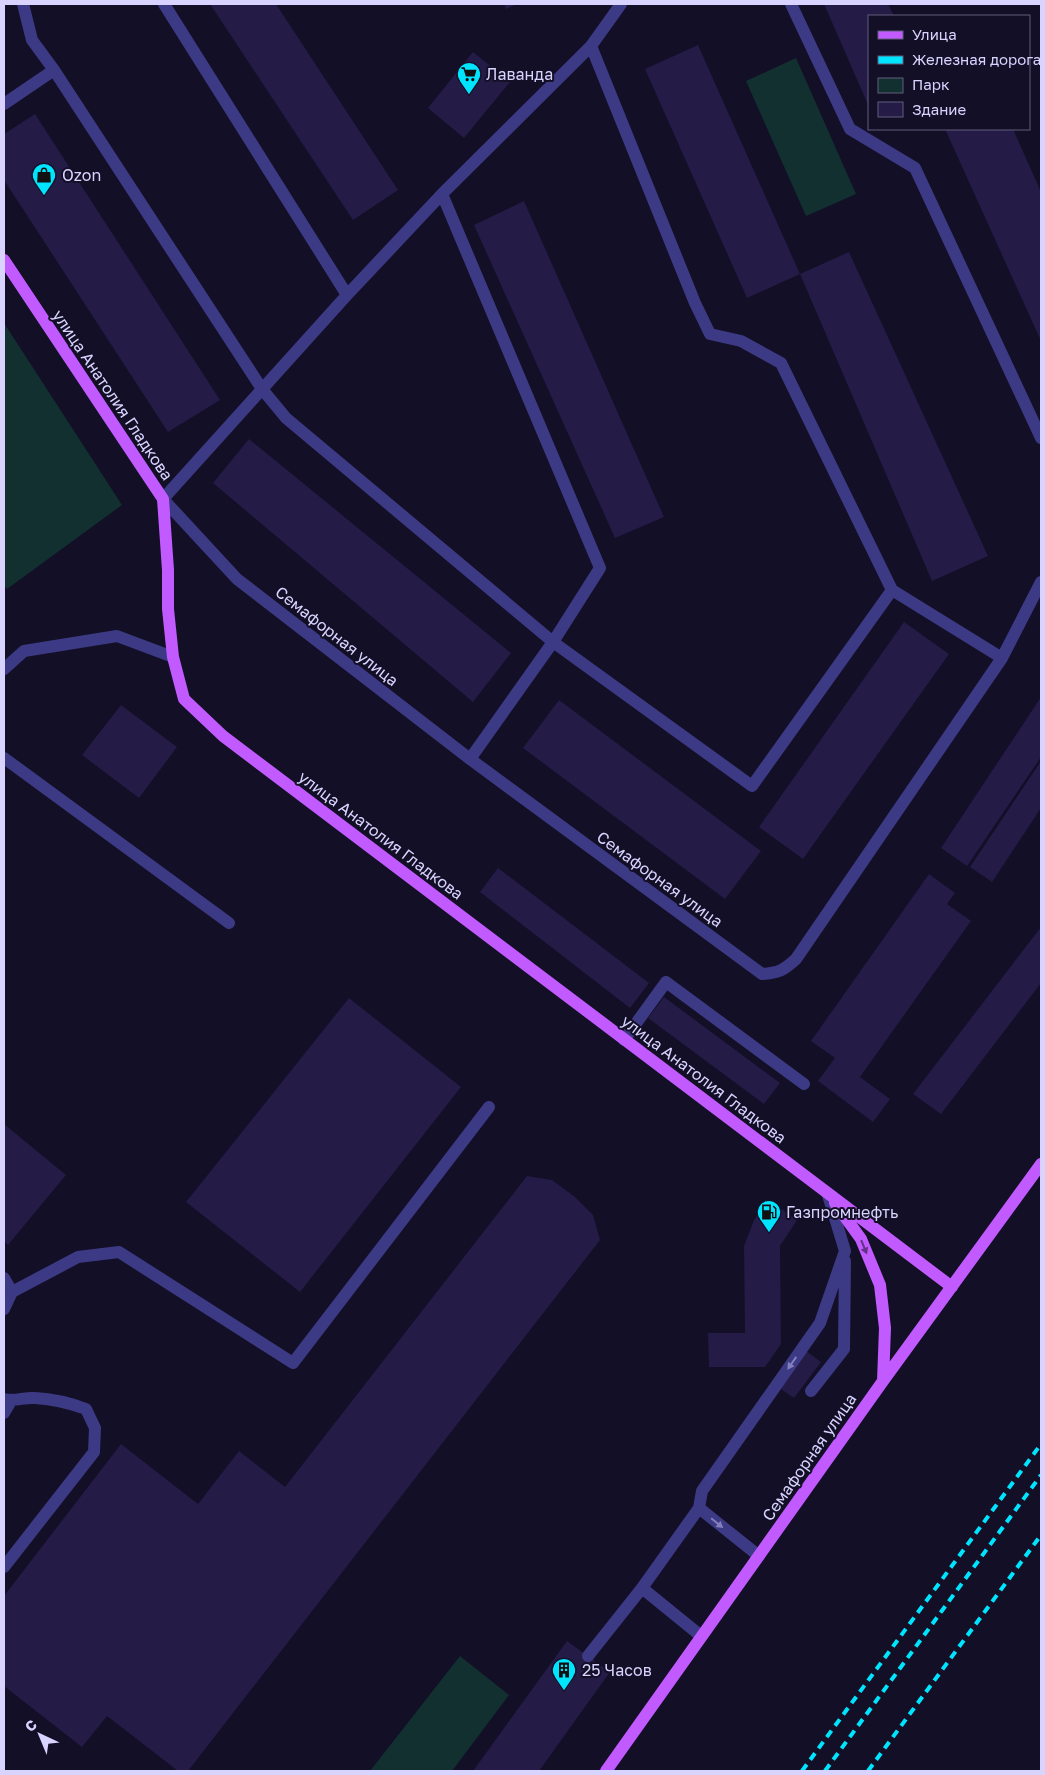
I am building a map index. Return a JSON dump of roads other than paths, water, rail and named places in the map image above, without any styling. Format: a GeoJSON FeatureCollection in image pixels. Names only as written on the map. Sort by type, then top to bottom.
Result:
{"type":"FeatureCollection","features":[{"type":"Feature","properties":{"kind":"main road","name":"улица Анатолия Гладкова"},"geometry":{"type":"LineString","coordinates":[[4,260],[163,499],[173,657],[184,699],[223,736],[952,1286]]}},
{"type":"Feature","properties":{"kind":"main road","name":"Семафорная улица"},"geometry":{"type":"LineString","coordinates":[[606,1771],[883,1381],[1041,1164]]}},
{"type":"Feature","properties":{"kind":"main road"},"geometry":{"type":"LineString","coordinates":[[828,1192],[861,1239],[880,1285],[885,1328],[883,1381]]}},
{"type":"Feature","properties":{"kind":"street"},"geometry":{"type":"LineString","coordinates":[[23,4],[32,40],[54,70],[262,390],[286,418],[553,642],[752,786],[892,590]]}},
{"type":"Feature","properties":{"kind":"street"},"geometry":{"type":"LineString","coordinates":[[164,4],[347,295]]}},
{"type":"Feature","properties":{"kind":"street"},"geometry":{"type":"LineString","coordinates":[[791,4],[850,129],[916,168],[1041,438]]}},
{"type":"Feature","properties":{"kind":"street"},"geometry":{"type":"LineString","coordinates":[[163,499],[347,295],[442,194],[591,46],[615,7]]}},
{"type":"Feature","properties":{"kind":"street"},"geometry":{"type":"LineString","coordinates":[[591,46],[695,303],[710,334],[741,341],[781,363],[892,590],[1002,658]]}},
{"type":"Feature","properties":{"kind":"street"},"geometry":{"type":"LineString","coordinates":[[4,104],[54,70]]}},
{"type":"Feature","properties":{"kind":"street"},"geometry":{"type":"LineString","coordinates":[[442,194],[600,568],[553,642],[470,760]]}},
{"type":"Feature","properties":{"kind":"street","name":"Семафорная улица"},"geometry":{"type":"LineString","coordinates":[[163,499],[237,579],[470,760],[762,974],[773,974],[783,970],[796,959],[1002,658],[1041,582]]}},
{"type":"Feature","properties":{"kind":"street"},"geometry":{"type":"LineString","coordinates":[[4,669],[24,651],[117,636],[173,657]]}},
{"type":"Feature","properties":{"kind":"street"},"geometry":{"type":"LineString","coordinates":[[4,758],[229,923]]}},
{"type":"Feature","properties":{"kind":"street"},"geometry":{"type":"LineString","coordinates":[[624,1040],[666,982],[804,1084]]}},
{"type":"Feature","properties":{"kind":"street"},"geometry":{"type":"LineString","coordinates":[[4,1309],[12,1292],[78,1257],[119,1252],[293,1363],[489,1107]]}},
{"type":"Feature","properties":{"kind":"street"},"geometry":{"type":"LineString","coordinates":[[811,1391],[844,1349],[845,1252],[828,1192]]}},
{"type":"Feature","properties":{"kind":"street"},"geometry":{"type":"LineString","coordinates":[[588,1656],[642,1588],[699,1508],[702,1492],[820,1323],[845,1252]]}},
{"type":"Feature","properties":{"kind":"street"},"geometry":{"type":"LineString","coordinates":[[4,1278],[12,1292]]}},
{"type":"Feature","properties":{"kind":"street"},"geometry":{"type":"LineString","coordinates":[[4,1413],[7,1400],[33,1398],[69,1403],[86,1409],[95,1428],[94,1452],[4,1567]]}},
{"type":"Feature","properties":{"kind":"street"},"geometry":{"type":"LineString","coordinates":[[699,1508],[759,1556]]}},
{"type":"Feature","properties":{"kind":"street"},"geometry":{"type":"LineString","coordinates":[[642,1588],[701,1636]]}},
{"type":"Feature","properties":{"kind":"railway"},"geometry":{"type":"LineString","coordinates":[[802,1771],[1041,1444]]}},
{"type":"Feature","properties":{"kind":"railway"},"geometry":{"type":"LineString","coordinates":[[825,1771],[1041,1475]]}},
{"type":"Feature","properties":{"kind":"railway"},"geometry":{"type":"LineString","coordinates":[[868,1771],[1041,1535]]}},
{"type":"Feature","properties":{"kind":"place","name":"Лаванда"},"geometry":{"type":"Point","coordinates":[469,95]}},
{"type":"Feature","properties":{"kind":"place","name":"Ozon"},"geometry":{"type":"Point","coordinates":[44,196]}},
{"type":"Feature","properties":{"kind":"place","name":"Газпромнефть"},"geometry":{"type":"Point","coordinates":[769,1233]}},
{"type":"Feature","properties":{"kind":"place","name":"25 Часов"},"geometry":{"type":"Point","coordinates":[564,1691]}}]}
